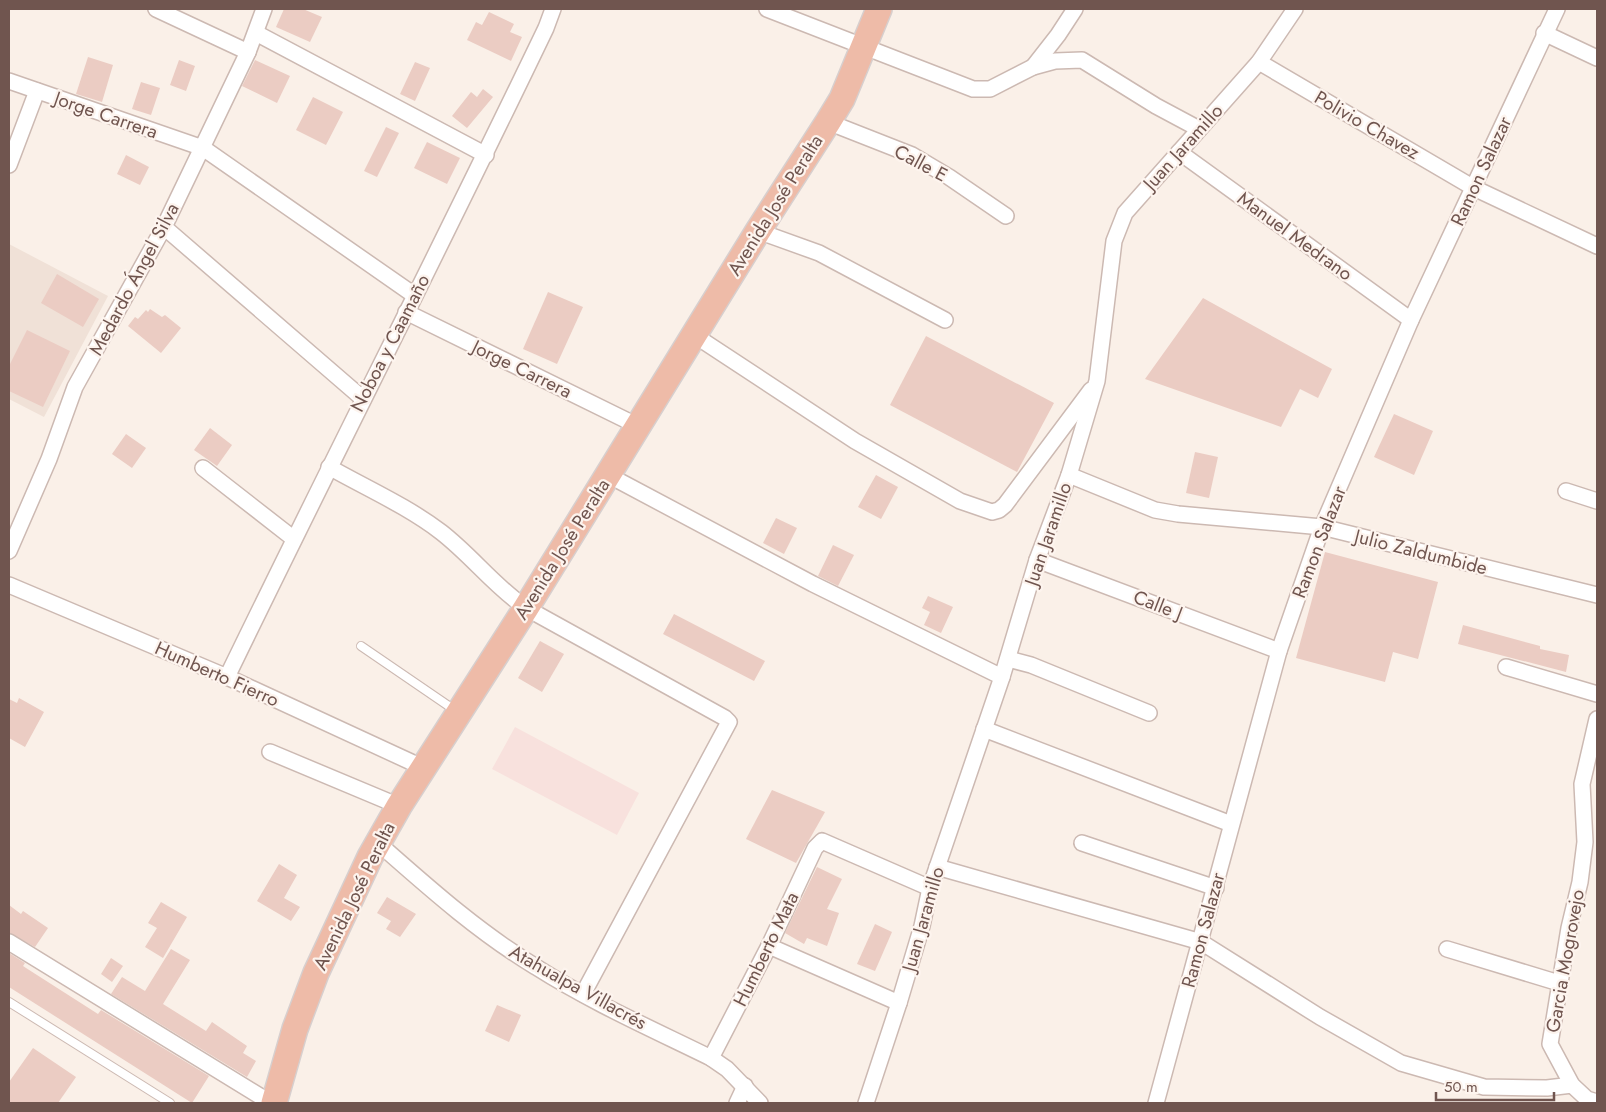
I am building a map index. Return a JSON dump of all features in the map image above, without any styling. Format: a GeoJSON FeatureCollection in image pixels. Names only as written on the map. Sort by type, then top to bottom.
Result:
{"type":"FeatureCollection","features":[{"type":"Feature","properties":{"kind":"highway","name":"Avenida José Peralta"},"geometry":{"type":"LineString","coordinates":[[272,1103],[284,1062],[316,973],[378,843],[399,806],[526,608],[758,231],[842,99],[879,9]]}},
{"type":"Feature","properties":{"kind":"street"},"geometry":{"type":"LineString","coordinates":[[156,9],[248,52]]}},
{"type":"Feature","properties":{"kind":"street","name":"Medardo Ángel Silva"},"geometry":{"type":"LineString","coordinates":[[9,551],[49,459],[75,387],[164,227],[248,52],[264,9]]}},
{"type":"Feature","properties":{"kind":"street","name":"Noboa y Caamaño"},"geometry":{"type":"LineString","coordinates":[[227,677],[362,398],[486,155],[546,28],[553,9]]}},
{"type":"Feature","properties":{"kind":"street"},"geometry":{"type":"LineString","coordinates":[[767,9],[973,89],[990,89],[1033,67],[1056,60],[1082,60],[1156,106],[1199,129]]}},
{"type":"Feature","properties":{"kind":"street"},"geometry":{"type":"LineString","coordinates":[[1033,67],[1075,9]]}},
{"type":"Feature","properties":{"kind":"street","name":"Juan Jaramillo"},"geometry":{"type":"LineString","coordinates":[[866,1103],[922,926],[930,888],[1008,659],[1037,560],[1069,475],[1097,381],[1114,241],[1125,213],[1259,62],[1295,9]]}},
{"type":"Feature","properties":{"kind":"street","name":"Ramon Salazar"},"geometry":{"type":"LineString","coordinates":[[1156,1103],[1279,651],[1322,527],[1411,320],[1474,188],[1544,33],[1557,9]]}},
{"type":"Feature","properties":{"kind":"street"},"geometry":{"type":"LineString","coordinates":[[256,33],[486,155]]}},
{"type":"Feature","properties":{"kind":"street"},"geometry":{"type":"LineString","coordinates":[[1544,33],[1597,58]]}},
{"type":"Feature","properties":{"kind":"street","name":"Polivio Chavez"},"geometry":{"type":"LineString","coordinates":[[1259,62],[1474,188],[1597,246]]}},
{"type":"Feature","properties":{"kind":"street","name":"Jorge Carrera"},"geometry":{"type":"LineString","coordinates":[[9,82],[203,148],[414,296]]}},
{"type":"Feature","properties":{"kind":"street"},"geometry":{"type":"LineString","coordinates":[[9,165],[37,91]]}},
{"type":"Feature","properties":{"kind":"street","name":"Calle E"},"geometry":{"type":"LineString","coordinates":[[828,122],[912,155],[949,177],[1006,216]]}},
{"type":"Feature","properties":{"kind":"street","name":"Manuel Medrano"},"geometry":{"type":"LineString","coordinates":[[1179,152],[1411,320]]}},
{"type":"Feature","properties":{"kind":"street"},"geometry":{"type":"LineString","coordinates":[[164,227],[362,398]]}},
{"type":"Feature","properties":{"kind":"street"},"geometry":{"type":"LineString","coordinates":[[758,231],[819,253],[945,320]]}},
{"type":"Feature","properties":{"kind":"street","name":"Jorge Carrera"},"geometry":{"type":"LineString","coordinates":[[406,312],[638,426]]}},
{"type":"Feature","properties":{"kind":"street"},"geometry":{"type":"LineString","coordinates":[[694,335],[855,441],[960,501],[992,512],[999,510],[1005,505],[1097,381]]}},
{"type":"Feature","properties":{"kind":"street"},"geometry":{"type":"LineString","coordinates":[[329,467],[442,532],[504,593],[526,608],[730,722],[583,994]]}},
{"type":"Feature","properties":{"kind":"street"},"geometry":{"type":"LineString","coordinates":[[203,468],[294,539]]}},
{"type":"Feature","properties":{"kind":"street"},"geometry":{"type":"LineString","coordinates":[[608,474],[813,584],[1002,677]]}},
{"type":"Feature","properties":{"kind":"street","name":"Julio Zaldumbide"},"geometry":{"type":"LineString","coordinates":[[1069,475],[1155,510],[1322,527],[1597,595]]}},
{"type":"Feature","properties":{"kind":"street"},"geometry":{"type":"LineString","coordinates":[[1566,491],[1597,501]]}},
{"type":"Feature","properties":{"kind":"street","name":"Calle J"},"geometry":{"type":"LineString","coordinates":[[1037,560],[1279,651]]}},
{"type":"Feature","properties":{"kind":"street","name":"Humberto Fierro"},"geometry":{"type":"LineString","coordinates":[[9,585],[227,677],[424,768]]}},
{"type":"Feature","properties":{"kind":"street"},"geometry":{"type":"LineString","coordinates":[[1008,659],[1031,665],[1148,713]]}},
{"type":"Feature","properties":{"kind":"street"},"geometry":{"type":"LineString","coordinates":[[1506,668],[1597,694]]}},
{"type":"Feature","properties":{"kind":"street","name":"Garcia Mogrovejo"},"geometry":{"type":"LineString","coordinates":[[1590,1102],[1572,1085],[1550,1044],[1559,983],[1580,882],[1591,844],[1582,784],[1597,720]]}},
{"type":"Feature","properties":{"kind":"street"},"geometry":{"type":"LineString","coordinates":[[984,729],[1231,824]]}},
{"type":"Feature","properties":{"kind":"street"},"geometry":{"type":"LineString","coordinates":[[270,752],[399,806]]}},
{"type":"Feature","properties":{"kind":"street","name":"Humberto Mata"},"geometry":{"type":"LineString","coordinates":[[711,1058],[769,946],[815,848],[822,841],[930,888]]}},
{"type":"Feature","properties":{"kind":"street","name":"Atahualpa Villacrés"},"geometry":{"type":"LineString","coordinates":[[378,843],[462,916],[535,967],[583,994],[711,1058],[745,1086],[760,1103]]}},
{"type":"Feature","properties":{"kind":"street"},"geometry":{"type":"LineString","coordinates":[[1082,843],[1216,888]]}},
{"type":"Feature","properties":{"kind":"street"},"geometry":{"type":"LineString","coordinates":[[937,867],[1201,942],[1320,1017],[1401,1062],[1484,1086],[1547,1088],[1572,1085]]}},
{"type":"Feature","properties":{"kind":"street"},"geometry":{"type":"LineString","coordinates":[[9,942],[272,1103]]}},
{"type":"Feature","properties":{"kind":"street"},"geometry":{"type":"LineString","coordinates":[[769,946],[899,1003]]}},
{"type":"Feature","properties":{"kind":"street"},"geometry":{"type":"LineString","coordinates":[[1447,949],[1559,983]]}},
{"type":"Feature","properties":{"kind":"street"},"geometry":{"type":"LineString","coordinates":[[737,1103],[745,1086]]}},
{"type":"Feature","properties":{"kind":"lane"},"geometry":{"type":"LineString","coordinates":[[361,646],[458,713]]}},
{"type":"Feature","properties":{"kind":"lane"},"geometry":{"type":"LineString","coordinates":[[9,1002],[170,1103]]}},
{"type":"Feature","properties":{"kind":"shaded area"},"geometry":{"type":"Polygon","coordinates":[[[9,244],[108,296],[44,417],[9,399],[9,244]]]}},
{"type":"Feature","properties":{"kind":"shaded area"},"geometry":{"type":"Polygon","coordinates":[[[515,727],[639,793],[617,835],[492,769],[515,727]]]}},
{"type":"Feature","properties":{"kind":"building"},"geometry":{"type":"Polygon","coordinates":[[[284,9],[303,9],[322,17],[310,42],[276,27],[284,9]]]}},
{"type":"Feature","properties":{"kind":"building"},"geometry":{"type":"Polygon","coordinates":[[[489,12],[514,24],[510,32],[522,37],[511,61],[467,40],[476,22],[482,25],[489,12]]]}},
{"type":"Feature","properties":{"kind":"building"},"geometry":{"type":"Polygon","coordinates":[[[88,57],[113,65],[102,102],[76,94],[88,57]]]}},
{"type":"Feature","properties":{"kind":"building"},"geometry":{"type":"Polygon","coordinates":[[[179,60],[195,66],[186,91],[170,85],[179,60]]]}},
{"type":"Feature","properties":{"kind":"building"},"geometry":{"type":"Polygon","coordinates":[[[255,60],[290,76],[277,103],[242,86],[255,60]]]}},
{"type":"Feature","properties":{"kind":"building"},"geometry":{"type":"Polygon","coordinates":[[[415,62],[430,68],[415,101],[400,94],[415,62]]]}},
{"type":"Feature","properties":{"kind":"building"},"geometry":{"type":"Polygon","coordinates":[[[141,82],[160,88],[151,115],[132,109],[141,82]]]}},
{"type":"Feature","properties":{"kind":"building"},"geometry":{"type":"Polygon","coordinates":[[[483,89],[493,97],[467,128],[452,116],[471,92],[477,97],[483,89]]]}},
{"type":"Feature","properties":{"kind":"building"},"geometry":{"type":"Polygon","coordinates":[[[313,97],[343,112],[326,145],[296,130],[313,97]]]}},
{"type":"Feature","properties":{"kind":"building"},"geometry":{"type":"Polygon","coordinates":[[[386,127],[399,133],[377,177],[364,171],[386,127]]]}},
{"type":"Feature","properties":{"kind":"building"},"geometry":{"type":"Polygon","coordinates":[[[427,142],[460,158],[447,184],[414,168],[427,142]]]}},
{"type":"Feature","properties":{"kind":"building"},"geometry":{"type":"Polygon","coordinates":[[[126,155],[149,167],[140,185],[117,174],[126,155]]]}},
{"type":"Feature","properties":{"kind":"building"},"geometry":{"type":"Polygon","coordinates":[[[57,274],[99,299],[83,327],[41,303],[57,274]]]}},
{"type":"Feature","properties":{"kind":"building"},"geometry":{"type":"Polygon","coordinates":[[[548,292],[583,307],[557,364],[523,349],[548,292]]]}},
{"type":"Feature","properties":{"kind":"building"},"geometry":{"type":"Polygon","coordinates":[[[1203,298],[1332,369],[1318,398],[1300,389],[1281,427],[1145,379],[1203,298]]]}},
{"type":"Feature","properties":{"kind":"building"},"geometry":{"type":"Polygon","coordinates":[[[150,309],[162,317],[165,315],[181,328],[161,353],[128,326],[135,317],[138,319],[146,310],[148,312],[150,309]]]}},
{"type":"Feature","properties":{"kind":"building"},"geometry":{"type":"Polygon","coordinates":[[[27,330],[70,351],[43,407],[9,391],[9,366],[27,330]]]}},
{"type":"Feature","properties":{"kind":"building"},"geometry":{"type":"Polygon","coordinates":[[[926,336],[1054,403],[1017,472],[890,405],[926,336]]]}},
{"type":"Feature","properties":{"kind":"building"},"geometry":{"type":"Polygon","coordinates":[[[1394,414],[1433,431],[1414,475],[1374,457],[1394,414]]]}},
{"type":"Feature","properties":{"kind":"building"},"geometry":{"type":"Polygon","coordinates":[[[210,428],[232,445],[217,466],[194,450],[210,428]]]}},
{"type":"Feature","properties":{"kind":"building"},"geometry":{"type":"Polygon","coordinates":[[[126,434],[146,448],[132,468],[112,454],[126,434]]]}},
{"type":"Feature","properties":{"kind":"building"},"geometry":{"type":"Polygon","coordinates":[[[1195,452],[1218,457],[1209,498],[1186,493],[1195,452]]]}},
{"type":"Feature","properties":{"kind":"building"},"geometry":{"type":"Polygon","coordinates":[[[876,475],[898,487],[881,519],[858,507],[876,475]]]}},
{"type":"Feature","properties":{"kind":"building"},"geometry":{"type":"Polygon","coordinates":[[[776,518],[797,528],[784,554],[763,543],[776,518]]]}},
{"type":"Feature","properties":{"kind":"building"},"geometry":{"type":"Polygon","coordinates":[[[833,545],[854,555],[838,586],[818,576],[833,545]]]}},
{"type":"Feature","properties":{"kind":"building"},"geometry":{"type":"Polygon","coordinates":[[[1325,552],[1438,582],[1418,659],[1393,652],[1385,682],[1296,658],[1325,552]]]}},
{"type":"Feature","properties":{"kind":"building"},"geometry":{"type":"Polygon","coordinates":[[[928,596],[953,607],[941,633],[924,625],[930,612],[922,608],[928,596]]]}},
{"type":"Feature","properties":{"kind":"building"},"geometry":{"type":"Polygon","coordinates":[[[674,614],[765,661],[754,681],[663,634],[674,614]]]}},
{"type":"Feature","properties":{"kind":"building"},"geometry":{"type":"Polygon","coordinates":[[[1463,625],[1540,646],[1540,649],[1569,655],[1566,672],[1458,644],[1463,625]]]}},
{"type":"Feature","properties":{"kind":"building"},"geometry":{"type":"Polygon","coordinates":[[[540,641],[564,654],[542,692],[518,678],[540,641]]]}},
{"type":"Feature","properties":{"kind":"building"},"geometry":{"type":"Polygon","coordinates":[[[19,698],[44,712],[25,747],[9,738],[9,699],[17,703],[19,698]]]}},
{"type":"Feature","properties":{"kind":"building"},"geometry":{"type":"Polygon","coordinates":[[[772,790],[825,812],[796,863],[746,839],[772,790]]]}},
{"type":"Feature","properties":{"kind":"building"},"geometry":{"type":"Polygon","coordinates":[[[279,864],[297,875],[284,898],[300,907],[291,921],[257,901],[279,864]]]}},
{"type":"Feature","properties":{"kind":"building"},"geometry":{"type":"Polygon","coordinates":[[[817,867],[842,879],[827,909],[839,913],[827,946],[807,938],[804,944],[785,933],[817,867]]]}},
{"type":"Feature","properties":{"kind":"building"},"geometry":{"type":"Polygon","coordinates":[[[387,897],[416,914],[400,937],[386,929],[391,921],[377,913],[387,897]]]}},
{"type":"Feature","properties":{"kind":"building"},"geometry":{"type":"Polygon","coordinates":[[[161,902],[187,917],[163,958],[145,947],[157,928],[148,923],[161,902]]]}},
{"type":"Feature","properties":{"kind":"building"},"geometry":{"type":"Polygon","coordinates":[[[9,905],[21,914],[23,911],[48,928],[35,947],[9,933],[9,905]]]}},
{"type":"Feature","properties":{"kind":"building"},"geometry":{"type":"Polygon","coordinates":[[[875,924],[892,932],[875,971],[857,964],[875,924]]]}},
{"type":"Feature","properties":{"kind":"building"},"geometry":{"type":"Polygon","coordinates":[[[171,949],[190,960],[163,1004],[206,1031],[212,1022],[247,1046],[243,1053],[256,1061],[247,1077],[111,994],[122,977],[145,991],[171,949]]]}},
{"type":"Feature","properties":{"kind":"building"},"geometry":{"type":"Polygon","coordinates":[[[9,953],[25,963],[23,966],[98,1014],[101,1010],[209,1076],[192,1103],[9,987],[9,953]]]}},
{"type":"Feature","properties":{"kind":"building"},"geometry":{"type":"Polygon","coordinates":[[[111,958],[123,966],[112,982],[101,974],[111,958]]]}},
{"type":"Feature","properties":{"kind":"building"},"geometry":{"type":"Polygon","coordinates":[[[497,1005],[521,1015],[509,1042],[485,1031],[497,1005]]]}},
{"type":"Feature","properties":{"kind":"building"},"geometry":{"type":"Polygon","coordinates":[[[33,1048],[76,1077],[58,1103],[9,1103],[9,1082],[33,1048]]]}}]}
